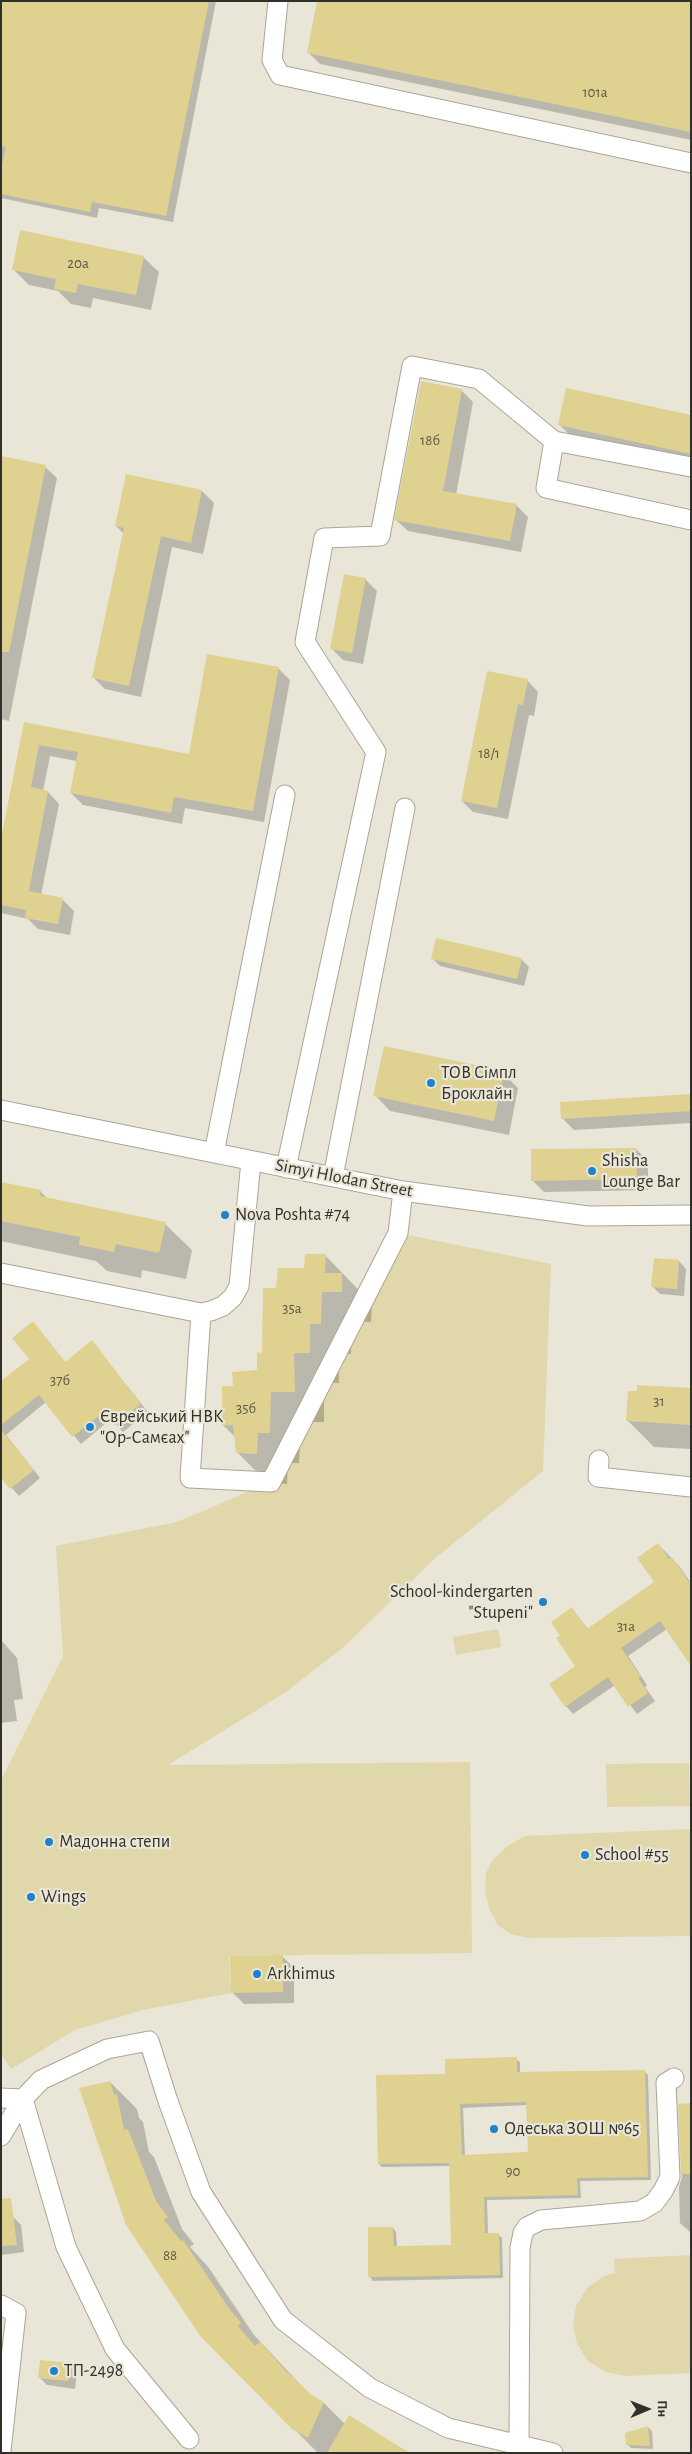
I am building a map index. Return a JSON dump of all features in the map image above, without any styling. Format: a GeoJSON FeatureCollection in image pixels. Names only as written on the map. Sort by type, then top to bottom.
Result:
{"type":"FeatureCollection","features":[{"type":"Feature","properties":{"kind":"street"},"geometry":{"type":"LineString","coordinates":[[278,1],[272,60],[280,75],[691,163]]}},
{"type":"Feature","properties":{"kind":"street"},"geometry":{"type":"LineString","coordinates":[[286,1168],[376,752],[305,642],[324,538],[380,536],[412,366],[479,379],[554,441],[691,467]]}},
{"type":"Feature","properties":{"kind":"street"},"geometry":{"type":"LineString","coordinates":[[554,441],[546,488],[691,520]]}},
{"type":"Feature","properties":{"kind":"street"},"geometry":{"type":"LineString","coordinates":[[214,1154],[285,795]]}},
{"type":"Feature","properties":{"kind":"street"},"geometry":{"type":"LineString","coordinates":[[333,1177],[405,808]]}},
{"type":"Feature","properties":{"kind":"street","name":"Simyi Hlodan Street"},"geometry":{"type":"LineString","coordinates":[[1,1110],[403,1191],[588,1216],[691,1215]]}},
{"type":"Feature","properties":{"kind":"street"},"geometry":{"type":"LineString","coordinates":[[1,1273],[201,1314],[223,1306],[239,1286],[252,1161]]}},
{"type":"Feature","properties":{"kind":"street"},"geometry":{"type":"LineString","coordinates":[[201,1314],[190,1478],[271,1482],[398,1233],[403,1191]]}},
{"type":"Feature","properties":{"kind":"street"},"geometry":{"type":"LineString","coordinates":[[599,1460],[598,1477],[691,1487]]}},
{"type":"Feature","properties":{"kind":"street"},"geometry":{"type":"LineString","coordinates":[[1,2136],[22,2099],[41,2080],[60,2069],[107,2049],[149,2041],[168,2101],[201,2192],[282,2320],[370,2388],[448,2428],[552,2453]]}},
{"type":"Feature","properties":{"kind":"street"},"geometry":{"type":"LineString","coordinates":[[520,2445],[520,2248],[523,2233],[534,2223],[541,2220],[640,2211],[654,2203],[664,2191],[670,2177],[666,2083],[674,2078]]}},
{"type":"Feature","properties":{"kind":"street"},"geometry":{"type":"LineString","coordinates":[[1,2098],[22,2099]]}},
{"type":"Feature","properties":{"kind":"street"},"geometry":{"type":"LineString","coordinates":[[22,2099],[66,2247],[115,2349],[189,2439]]}},
{"type":"Feature","properties":{"kind":"street"},"geometry":{"type":"LineString","coordinates":[[1,2305],[16,2312],[1,2451]]}},
{"type":"Feature","properties":{"kind":"shaded area"},"geometry":{"type":"Polygon","coordinates":[[[398,1233],[551,1264],[543,1471],[434,1559],[345,1646],[286,1692],[168,1765],[470,1762],[472,1953],[229,1956],[231,1993],[143,2010],[75,2030],[11,2069],[1,2054],[1,1780],[63,1656],[56,1546],[177,1522],[271,1482],[398,1233]]]}},
{"type":"Feature","properties":{"kind":"shaded area"},"geometry":{"type":"Polygon","coordinates":[[[498,1629],[501,1647],[456,1655],[453,1637],[498,1629]]]}},
{"type":"Feature","properties":{"kind":"shaded area"},"geometry":{"type":"Polygon","coordinates":[[[689,1763],[690,1806],[607,1807],[606,1764],[689,1763]]]}},
{"type":"Feature","properties":{"kind":"shaded area"},"geometry":{"type":"Polygon","coordinates":[[[691,1829],[691,1936],[528,1938],[510,1934],[497,1924],[489,1908],[485,1891],[486,1873],[493,1859],[509,1845],[525,1836],[691,1829]]]}},
{"type":"Feature","properties":{"kind":"shaded area"},"geometry":{"type":"Polygon","coordinates":[[[691,2255],[691,2373],[626,2376],[606,2372],[588,2361],[577,2344],[573,2325],[576,2306],[587,2288],[604,2276],[615,2273],[614,2259],[691,2255]]]}},
{"type":"Feature","properties":{"kind":"building"},"geometry":{"type":"Polygon","coordinates":[[[1,1],[209,1],[166,216],[92,202],[90,212],[1,194],[1,169],[6,147],[1,146],[1,1]]]}},
{"type":"Feature","properties":{"kind":"building"},"geometry":{"type":"Polygon","coordinates":[[[317,1],[691,1],[691,132],[307,53],[317,1]]]}},
{"type":"Feature","properties":{"kind":"building"},"geometry":{"type":"Polygon","coordinates":[[[20,230],[144,256],[136,295],[78,284],[76,293],[54,289],[56,279],[12,270],[20,230]]]}},
{"type":"Feature","properties":{"kind":"building"},"geometry":{"type":"Polygon","coordinates":[[[421,381],[462,389],[443,491],[517,504],[510,541],[394,520],[421,381]]]}},
{"type":"Feature","properties":{"kind":"building"},"geometry":{"type":"Polygon","coordinates":[[[566,388],[691,415],[691,454],[558,425],[566,388]]]}},
{"type":"Feature","properties":{"kind":"building"},"geometry":{"type":"Polygon","coordinates":[[[1,456],[46,465],[9,652],[1,652],[1,456]]]}},
{"type":"Feature","properties":{"kind":"building"},"geometry":{"type":"Polygon","coordinates":[[[126,474],[202,490],[191,543],[161,536],[129,686],[92,678],[124,528],[115,526],[126,474]]]}},
{"type":"Feature","properties":{"kind":"building"},"geometry":{"type":"Polygon","coordinates":[[[344,574],[366,578],[352,653],[330,649],[344,574]]]}},
{"type":"Feature","properties":{"kind":"building"},"geometry":{"type":"Polygon","coordinates":[[[207,654],[279,667],[253,811],[174,797],[171,813],[70,793],[78,752],[39,745],[31,787],[48,791],[29,891],[63,898],[58,924],[25,918],[26,910],[1,905],[1,839],[24,722],[189,754],[207,654]]]}},
{"type":"Feature","properties":{"kind":"building"},"geometry":{"type":"Polygon","coordinates":[[[487,671],[528,679],[523,705],[518,704],[497,808],[461,801],[487,671]]]}},
{"type":"Feature","properties":{"kind":"building"},"geometry":{"type":"Polygon","coordinates":[[[436,938],[522,958],[517,979],[431,959],[436,938]]]}},
{"type":"Feature","properties":{"kind":"building"},"geometry":{"type":"Polygon","coordinates":[[[384,1046],[504,1071],[494,1121],[373,1096],[384,1046]]]}},
{"type":"Feature","properties":{"kind":"building"},"geometry":{"type":"Polygon","coordinates":[[[691,1094],[691,1111],[561,1119],[560,1102],[691,1094]]]}},
{"type":"Feature","properties":{"kind":"building"},"geometry":{"type":"Polygon","coordinates":[[[636,1148],[637,1179],[531,1181],[531,1149],[636,1148]]]}},
{"type":"Feature","properties":{"kind":"building"},"geometry":{"type":"Polygon","coordinates":[[[1,1182],[41,1190],[40,1196],[166,1222],[159,1253],[116,1244],[114,1252],[79,1245],[80,1237],[1,1221],[1,1182]]]}},
{"type":"Feature","properties":{"kind":"building"},"geometry":{"type":"Polygon","coordinates":[[[305,1254],[326,1254],[325,1273],[342,1273],[342,1292],[322,1292],[321,1324],[310,1324],[310,1353],[294,1353],[295,1392],[271,1392],[270,1433],[258,1433],[257,1454],[236,1453],[233,1425],[222,1426],[222,1386],[233,1386],[232,1372],[257,1370],[257,1352],[262,1353],[263,1288],[276,1288],[278,1268],[304,1268],[305,1254]]]}},
{"type":"Feature","properties":{"kind":"building"},"geometry":{"type":"Polygon","coordinates":[[[654,1258],[679,1260],[677,1289],[651,1287],[654,1258]]]}},
{"type":"Feature","properties":{"kind":"building"},"geometry":{"type":"Polygon","coordinates":[[[33,1321],[65,1362],[92,1340],[141,1404],[114,1425],[104,1412],[72,1437],[39,1395],[1,1425],[1,1381],[29,1359],[12,1338],[33,1321]]]}},
{"type":"Feature","properties":{"kind":"building"},"geometry":{"type":"Polygon","coordinates":[[[637,1385],[691,1388],[691,1425],[626,1421],[628,1391],[637,1391],[637,1385]]]}},
{"type":"Feature","properties":{"kind":"building"},"geometry":{"type":"Polygon","coordinates":[[[1,1430],[34,1470],[10,1489],[1,1478],[1,1430]]]}},
{"type":"Feature","properties":{"kind":"building"},"geometry":{"type":"Polygon","coordinates":[[[658,1543],[669,1559],[672,1557],[691,1585],[691,1666],[660,1621],[621,1648],[641,1677],[638,1678],[648,1693],[628,1707],[608,1677],[565,1707],[549,1684],[575,1666],[556,1638],[560,1636],[551,1622],[572,1607],[587,1629],[654,1582],[637,1558],[658,1543]]]}},
{"type":"Feature","properties":{"kind":"building","name":"Arkhimus"},"geometry":{"type":"Polygon","coordinates":[[[283,1955],[283,1992],[231,1993],[230,1956],[283,1955]]]}},
{"type":"Feature","properties":{"kind":"building"},"geometry":{"type":"Polygon","coordinates":[[[517,2057],[517,2072],[645,2070],[648,2177],[577,2178],[578,2195],[484,2197],[485,2233],[499,2233],[500,2275],[368,2277],[368,2227],[393,2227],[394,2246],[451,2245],[449,2163],[378,2164],[376,2075],[445,2074],[445,2059],[517,2057]],[[526,2102],[460,2104],[462,2155],[528,2152],[526,2102]]]}},
{"type":"Feature","properties":{"kind":"building"},"geometry":{"type":"Polygon","coordinates":[[[110,2081],[114,2095],[117,2094],[124,2130],[128,2129],[156,2201],[168,2217],[164,2220],[181,2241],[183,2240],[241,2323],[238,2326],[255,2346],[260,2342],[285,2370],[313,2396],[324,2402],[308,2438],[292,2429],[201,2337],[126,2225],[79,2088],[110,2081]]]}},
{"type":"Feature","properties":{"kind":"building"},"geometry":{"type":"Polygon","coordinates":[[[691,2103],[691,2174],[681,2174],[678,2104],[691,2103]]]}},
{"type":"Feature","properties":{"kind":"building"},"geometry":{"type":"Polygon","coordinates":[[[11,2198],[17,2245],[1,2246],[1,2199],[11,2198]]]}},
{"type":"Feature","properties":{"kind":"building","name":"ТП-2498"},"geometry":{"type":"Polygon","coordinates":[[[40,2360],[70,2363],[68,2381],[38,2378],[40,2360]]]}},
{"type":"Feature","properties":{"kind":"building"},"geometry":{"type":"Polygon","coordinates":[[[349,2415],[379,2434],[410,2453],[327,2453],[349,2415]]]}},
{"type":"Feature","properties":{"kind":"building"},"geometry":{"type":"Polygon","coordinates":[[[648,2426],[650,2446],[626,2445],[625,2433],[648,2426]]]}},
{"type":"Feature","properties":{"kind":"place","name":"ТОВ Сімпл Броклайн"},"geometry":{"type":"Point","coordinates":[431,1083]}},
{"type":"Feature","properties":{"kind":"place","name":"Shisha Lounge Bar"},"geometry":{"type":"Point","coordinates":[592,1171]}},
{"type":"Feature","properties":{"kind":"place","name":"Nova Poshta #74"},"geometry":{"type":"Point","coordinates":[225,1215]}},
{"type":"Feature","properties":{"kind":"place","name":"Єврейський НВК \"Ор-Самєах\""},"geometry":{"type":"Point","coordinates":[90,1427]}},
{"type":"Feature","properties":{"kind":"place","name":"School-kindergarten \"Stupeni\""},"geometry":{"type":"Point","coordinates":[543,1602]}},
{"type":"Feature","properties":{"kind":"place","name":"Мадонна степи"},"geometry":{"type":"Point","coordinates":[49,1842]}},
{"type":"Feature","properties":{"kind":"place","name":"School #55"},"geometry":{"type":"Point","coordinates":[585,1855]}},
{"type":"Feature","properties":{"kind":"place","name":"Wings"},"geometry":{"type":"Point","coordinates":[31,1897]}},
{"type":"Feature","properties":{"kind":"place","name":"Arkhimus"},"geometry":{"type":"Point","coordinates":[257,1974]}},
{"type":"Feature","properties":{"kind":"place","name":"Одеська ЗОШ №65"},"geometry":{"type":"Point","coordinates":[494,2129]}},
{"type":"Feature","properties":{"kind":"place","name":"ТП-2498"},"geometry":{"type":"Point","coordinates":[54,2371]}}]}
